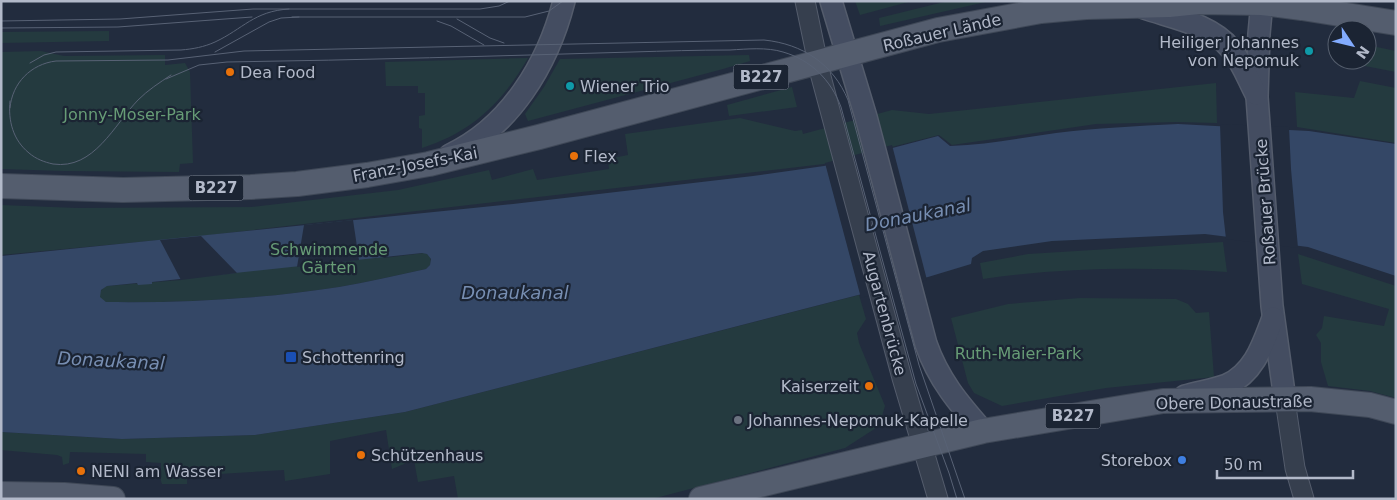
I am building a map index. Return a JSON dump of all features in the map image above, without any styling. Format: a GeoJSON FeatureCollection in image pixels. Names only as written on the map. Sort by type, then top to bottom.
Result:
{"type":"FeatureCollection","features":[{"type":"Feature","properties":{"kind":"main road"},"geometry":{"type":"LineString","coordinates":[[429,164],[468,145],[495,124],[514,104],[545,54],[555,31],[564,1]]}},
{"type":"Feature","properties":{"kind":"main road","name":"Augartenbrücke"},"geometry":{"type":"LineString","coordinates":[[831,1],[866,117],[926,344],[937,372],[958,403],[983,431]]}},
{"type":"Feature","properties":{"kind":"main road","name":"Roßauer Lände"},"geometry":{"type":"LineString","coordinates":[[817,62],[938,30],[1041,11],[1198,2],[1262,2],[1396,23]]}},
{"type":"Feature","properties":{"kind":"main road"},"geometry":{"type":"LineString","coordinates":[[1250,68],[1262,2]]}},
{"type":"Feature","properties":{"kind":"main road","name":"B227"},"geometry":{"type":"LineString","coordinates":[[1134,6],[1195,25],[1210,32],[1250,68]]}},
{"type":"Feature","properties":{"kind":"main road","name":"Franz-Josefs-Kai"},"geometry":{"type":"LineString","coordinates":[[1,186],[123,190],[250,187],[298,184],[367,175],[429,164],[538,137],[817,62]]}},
{"type":"Feature","properties":{"kind":"main road","name":"Roßauer Brücke"},"geometry":{"type":"LineString","coordinates":[[1250,68],[1257,97],[1273,311],[1285,400]]}},
{"type":"Feature","properties":{"kind":"main road"},"geometry":{"type":"LineString","coordinates":[[1163,401],[1226,385],[1242,375],[1258,356],[1273,311]]}},
{"type":"Feature","properties":{"kind":"main road","name":"Obere Donaustraße"},"geometry":{"type":"LineString","coordinates":[[701,499],[924,447],[983,431],[1163,401],[1310,399],[1370,405],[1396,412]]}},
{"type":"Feature","properties":{"kind":"main road"},"geometry":{"type":"LineString","coordinates":[[1,494],[64,495],[113,499]]}},
{"type":"Feature","properties":{"kind":"street","name":"Augartenbrücke"},"geometry":{"type":"LineString","coordinates":[[805,1],[817,62],[902,378],[938,499]]}},
{"type":"Feature","properties":{"kind":"street"},"geometry":{"type":"LineString","coordinates":[[1285,400],[1295,468],[1304,499]]}},
{"type":"Feature","properties":{"kind":"green space"},"geometry":{"type":"Polygon","coordinates":[[[855,1],[912,1],[860,15],[855,1]]]}},
{"type":"Feature","properties":{"kind":"green space"},"geometry":{"type":"Polygon","coordinates":[[[948,1],[990,1],[880,26],[879,18],[948,1]]]}},
{"type":"Feature","properties":{"kind":"green space"},"geometry":{"type":"Polygon","coordinates":[[[109,31],[109,41],[1,43],[1,32],[109,31]]]}},
{"type":"Feature","properties":{"kind":"green space"},"geometry":{"type":"Polygon","coordinates":[[[1377,47],[1396,51],[1396,72],[1377,68],[1377,47]]]}},
{"type":"Feature","properties":{"kind":"green space","name":"Jonny-Moser-Park"},"geometry":{"type":"Polygon","coordinates":[[[41,51],[64,56],[165,55],[165,65],[185,63],[190,72],[193,163],[180,164],[179,172],[1,169],[1,52],[41,51]]]}},
{"type":"Feature","properties":{"kind":"green space"},"geometry":{"type":"Polygon","coordinates":[[[749,55],[750,61],[528,121],[525,114],[544,87],[560,59],[749,55]]]}},
{"type":"Feature","properties":{"kind":"green space"},"geometry":{"type":"Polygon","coordinates":[[[528,58],[508,89],[484,114],[456,134],[422,148],[422,129],[419,128],[419,116],[425,115],[425,93],[418,93],[418,86],[386,86],[385,62],[528,58]]]}},
{"type":"Feature","properties":{"kind":"green space"},"geometry":{"type":"Polygon","coordinates":[[[1360,81],[1396,88],[1396,143],[1297,127],[1295,92],[1354,98],[1360,81]]]}},
{"type":"Feature","properties":{"kind":"green space","name":"Schwimmende Gärten"},"geometry":{"type":"Polygon","coordinates":[[[1216,83],[1217,123],[1096,124],[952,145],[939,135],[824,164],[201,236],[237,273],[304,225],[353,220],[384,258],[424,253],[431,259],[430,265],[426,269],[350,285],[310,291],[223,299],[106,302],[101,300],[100,293],[107,286],[181,280],[160,240],[1,255],[1,205],[77,208],[251,207],[398,190],[489,170],[492,180],[533,169],[537,180],[609,169],[607,151],[612,151],[613,158],[628,155],[625,134],[740,118],[795,131],[802,130],[803,134],[892,110],[929,114],[1216,83]]]}},
{"type":"Feature","properties":{"kind":"green space"},"geometry":{"type":"Polygon","coordinates":[[[792,87],[797,107],[729,116],[727,105],[792,87]]]}},
{"type":"Feature","properties":{"kind":"green space"},"geometry":{"type":"Polygon","coordinates":[[[1223,242],[1227,272],[1105,269],[1044,272],[983,279],[980,263],[1028,254],[1223,242]]]}},
{"type":"Feature","properties":{"kind":"green space"},"geometry":{"type":"Polygon","coordinates":[[[1298,254],[1396,286],[1396,398],[1370,391],[1328,386],[1321,362],[1321,343],[1316,335],[1322,328],[1324,316],[1384,326],[1389,309],[1302,284],[1298,254]]]}},
{"type":"Feature","properties":{"kind":"green space"},"geometry":{"type":"Polygon","coordinates":[[[859,295],[866,319],[857,333],[859,343],[885,406],[879,426],[845,448],[652,499],[458,499],[454,476],[418,482],[414,460],[392,469],[386,430],[330,441],[330,474],[285,481],[284,470],[187,476],[187,484],[162,484],[161,463],[146,462],[146,454],[70,452],[69,463],[63,465],[62,457],[57,455],[1,450],[1,432],[122,439],[255,435],[405,412],[859,295]]]}},
{"type":"Feature","properties":{"kind":"green space","name":"Ruth-Maier-Park"},"geometry":{"type":"Polygon","coordinates":[[[1080,298],[1176,299],[1188,304],[1196,313],[1209,312],[1214,377],[1106,388],[1002,406],[974,393],[968,383],[951,318],[1008,304],[1080,298]]]}},
{"type":"Feature","properties":{"kind":"water","name":"Donaukanal"},"geometry":{"type":"Polygon","coordinates":[[[1178,124],[1309,131],[1396,144],[1396,276],[1308,247],[1205,234],[1052,241],[983,251],[972,258],[971,264],[928,277],[405,412],[255,435],[122,439],[1,432],[1,256],[513,204],[753,176],[824,166],[938,136],[950,146],[990,143],[1071,131],[1178,124]],[[422,253],[152,282],[152,284],[138,285],[137,283],[107,286],[101,290],[100,297],[106,302],[164,302],[252,297],[310,291],[350,285],[426,269],[430,265],[431,259],[427,254],[422,253]]]}},
{"type":"Feature","properties":{"kind":"pier"},"geometry":{"type":"Polygon","coordinates":[[[1220,124],[1289,127],[1298,248],[1226,239],[1223,212],[1220,124]]]}},
{"type":"Feature","properties":{"kind":"pier"},"geometry":{"type":"Polygon","coordinates":[[[892,145],[927,280],[861,298],[825,163],[892,145]]]}},
{"type":"Feature","properties":{"kind":"pier"},"geometry":{"type":"Polygon","coordinates":[[[353,220],[359,260],[297,267],[304,225],[353,220]]]}},
{"type":"Feature","properties":{"kind":"pier"},"geometry":{"type":"Polygon","coordinates":[[[201,236],[237,273],[181,280],[160,240],[201,236]]]}},
{"type":"Feature","properties":{"kind":"tram line"},"geometry":{"type":"LineString","coordinates":[[1,21],[120,19],[253,9],[480,9],[499,6],[510,1]]}},
{"type":"Feature","properties":{"kind":"tram line"},"geometry":{"type":"LineString","coordinates":[[292,17],[525,17],[549,11],[563,1]]}},
{"type":"Feature","properties":{"kind":"tram line"},"geometry":{"type":"LineString","coordinates":[[30,63],[44,55],[56,52],[181,50],[198,48],[225,37],[249,21],[267,13],[289,9]]}},
{"type":"Feature","properties":{"kind":"tram line"},"geometry":{"type":"LineString","coordinates":[[1,28],[118,27],[252,17]]}},
{"type":"Feature","properties":{"kind":"tram line"},"geometry":{"type":"LineString","coordinates":[[215,52],[269,22],[281,18],[299,17]]}},
{"type":"Feature","properties":{"kind":"tram line"},"geometry":{"type":"LineString","coordinates":[[457,19],[490,38],[504,43]]}},
{"type":"Feature","properties":{"kind":"tram line"},"geometry":{"type":"LineString","coordinates":[[437,21],[451,26],[484,45]]}},
{"type":"Feature","properties":{"kind":"tram line"},"geometry":{"type":"LineString","coordinates":[[10,108],[15,91],[24,76],[39,66],[56,61],[168,60],[244,51],[764,40],[778,42],[804,51],[825,66],[834,76],[848,100],[919,365],[965,499]]}},
{"type":"Feature","properties":{"kind":"tram line"},"geometry":{"type":"LineString","coordinates":[[166,79],[199,65],[227,62],[757,49],[777,50],[802,60],[819,72],[826,80],[841,107],[916,384],[957,499]]}},
{"type":"Feature","properties":{"kind":"tram line"},"geometry":{"type":"LineString","coordinates":[[10,101],[10,116],[13,130],[24,148],[37,159],[53,164],[67,164],[80,160],[92,153],[102,144],[138,100],[171,75]]}},
{"type":"Feature","properties":{"kind":"place","name":"Heiliger Johannes von Nepomuk"},"geometry":{"type":"Point","coordinates":[1309,51]}},
{"type":"Feature","properties":{"kind":"place","name":"Dea Food"},"geometry":{"type":"Point","coordinates":[230,72]}},
{"type":"Feature","properties":{"kind":"place","name":"Wiener Trio"},"geometry":{"type":"Point","coordinates":[570,86]}},
{"type":"Feature","properties":{"kind":"place","name":"Flex"},"geometry":{"type":"Point","coordinates":[574,156]}},
{"type":"Feature","properties":{"kind":"place","name":"Schottenring"},"geometry":{"type":"Point","coordinates":[291,357]}},
{"type":"Feature","properties":{"kind":"place","name":"Kaiserzeit"},"geometry":{"type":"Point","coordinates":[869,386]}},
{"type":"Feature","properties":{"kind":"place","name":"Johannes-Nepomuk-Kapelle"},"geometry":{"type":"Point","coordinates":[738,420]}},
{"type":"Feature","properties":{"kind":"place","name":"Schützenhaus"},"geometry":{"type":"Point","coordinates":[361,455]}},
{"type":"Feature","properties":{"kind":"place","name":"Storebox"},"geometry":{"type":"Point","coordinates":[1182,460]}},
{"type":"Feature","properties":{"kind":"place","name":"NENI am Wasser"},"geometry":{"type":"Point","coordinates":[81,471]}}]}
